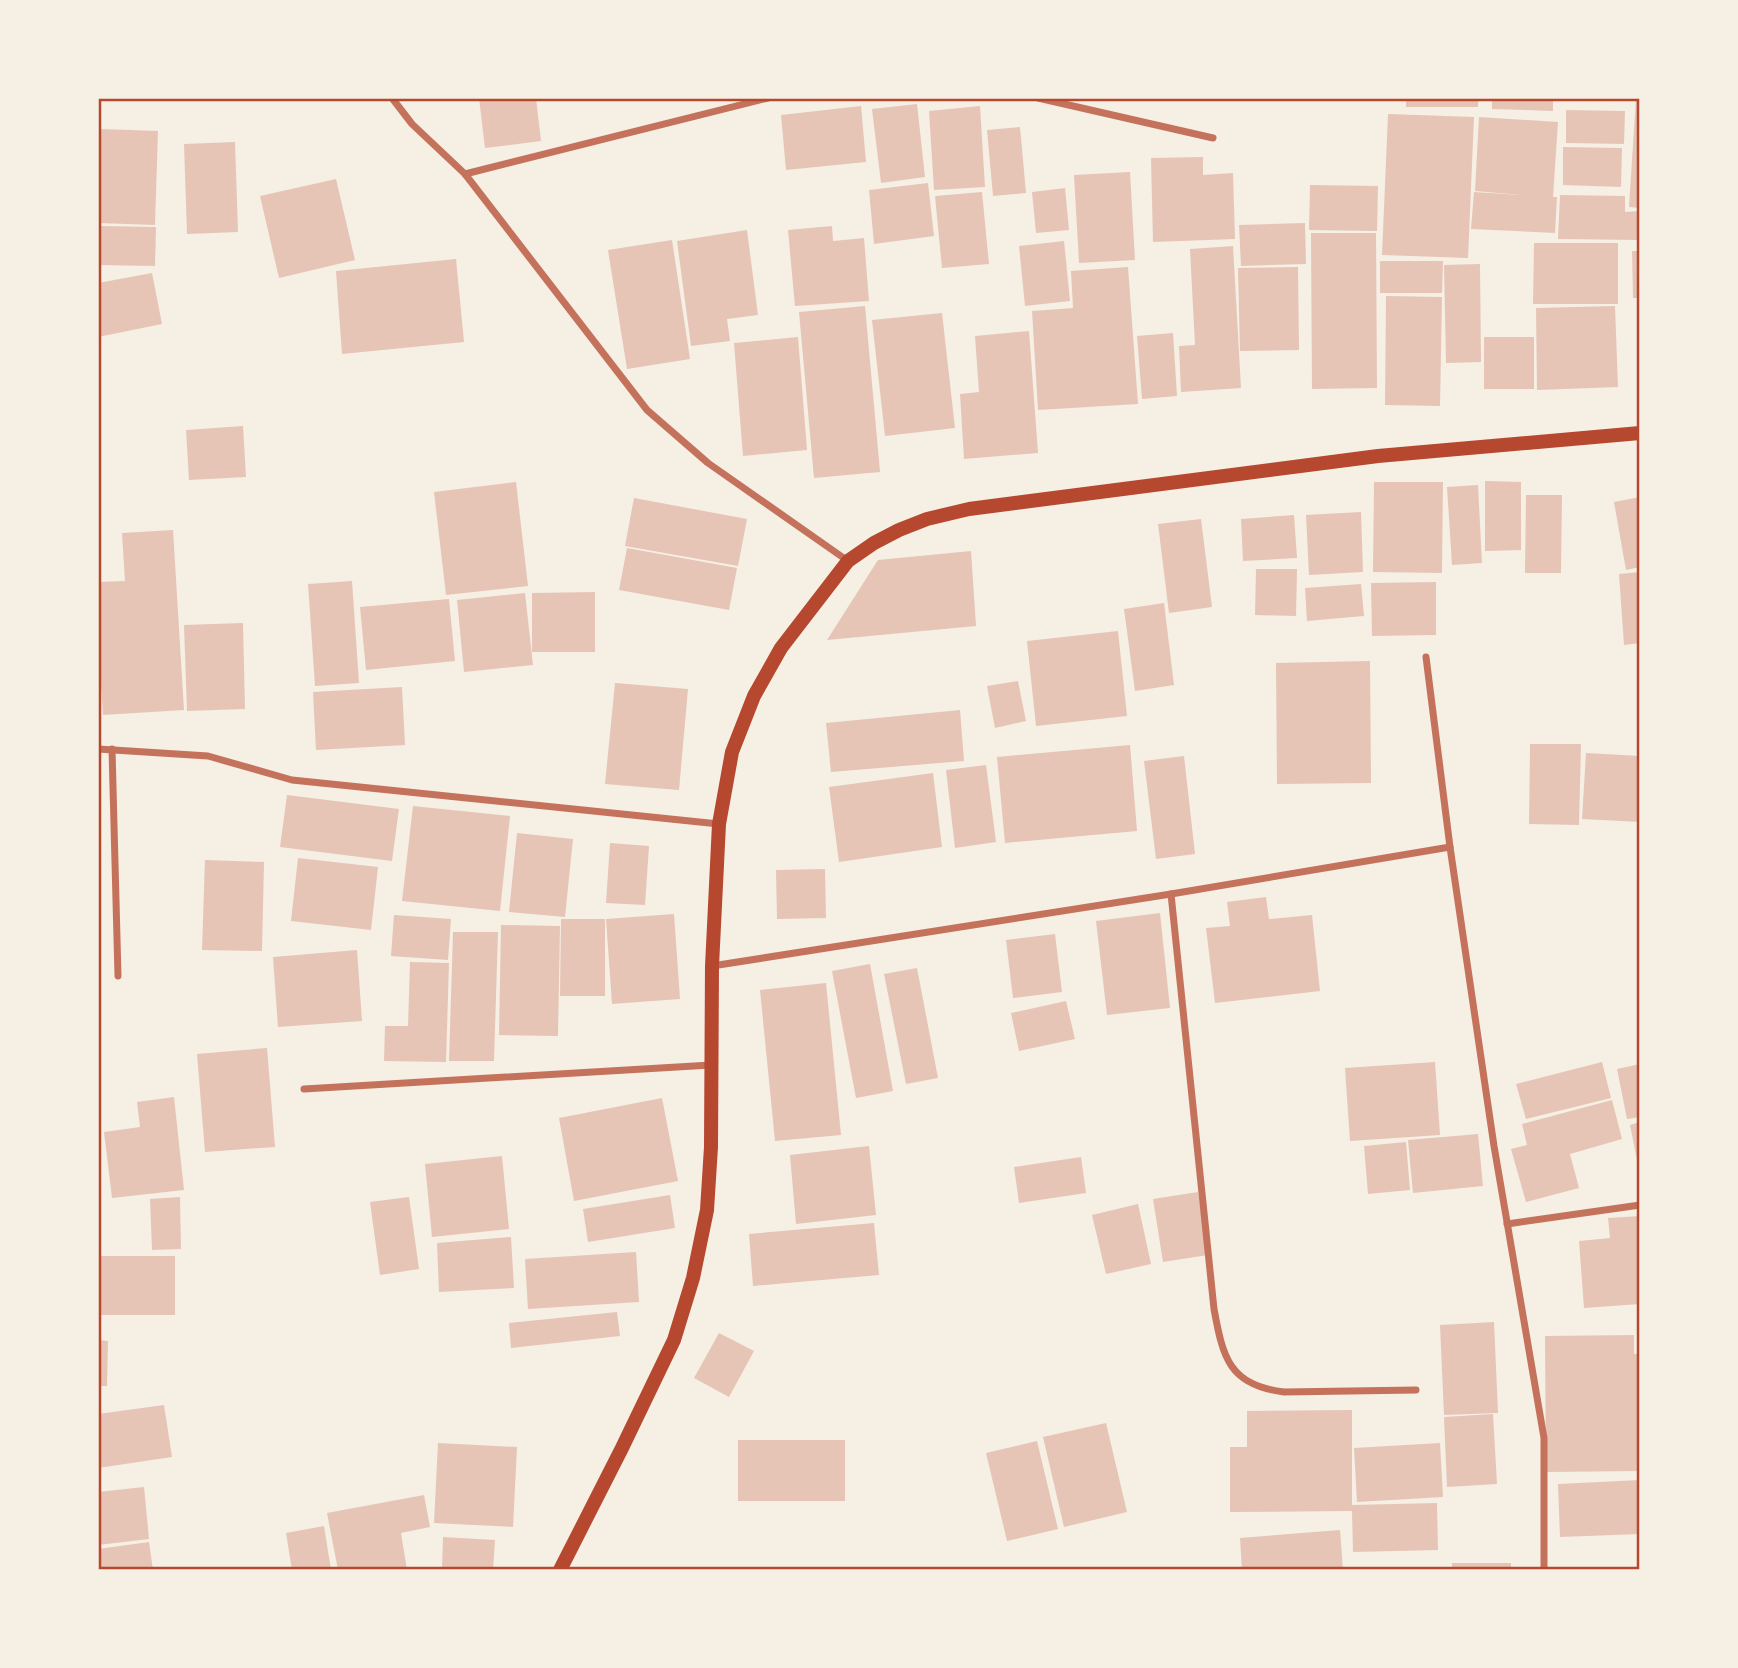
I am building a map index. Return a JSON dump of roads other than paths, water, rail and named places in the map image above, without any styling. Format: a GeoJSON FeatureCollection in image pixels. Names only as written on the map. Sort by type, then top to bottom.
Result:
{"type":"FeatureCollection","features":[{"type":"Feature","properties":{"kind":"main road"},"geometry":{"type":"LineString","coordinates":[[559,1570],[674,1340],[693,1278],[707,1210],[711,1147],[712,966],[719,824],[732,752],[754,696],[781,648],[848,561],[899,530],[927,519],[969,509],[1378,456],[1640,433]]}},
{"type":"Feature","properties":{"kind":"street"},"geometry":{"type":"LineString","coordinates":[[392,98],[412,124],[465,174],[648,410],[708,463],[848,561]]}},
{"type":"Feature","properties":{"kind":"street"},"geometry":{"type":"LineString","coordinates":[[465,174],[768,98]]}},
{"type":"Feature","properties":{"kind":"street"},"geometry":{"type":"LineString","coordinates":[[1038,98],[1213,138]]}},
{"type":"Feature","properties":{"kind":"street"},"geometry":{"type":"LineString","coordinates":[[1426,657],[1450,847],[1507,1224],[1544,1438],[1544,1570]]}},
{"type":"Feature","properties":{"kind":"street"},"geometry":{"type":"LineString","coordinates":[[98,749],[208,757],[292,780],[719,824]]}},
{"type":"Feature","properties":{"kind":"street"},"geometry":{"type":"LineString","coordinates":[[113,749],[118,976]]}},
{"type":"Feature","properties":{"kind":"street"},"geometry":{"type":"LineString","coordinates":[[712,966],[1450,847]]}},
{"type":"Feature","properties":{"kind":"street"},"geometry":{"type":"LineString","coordinates":[[1171,894],[1214,1309],[1219,1337],[1229,1363],[1247,1382],[1271,1391],[1416,1390]]}},
{"type":"Feature","properties":{"kind":"street"},"geometry":{"type":"LineString","coordinates":[[304,1089],[711,1065]]}},
{"type":"Feature","properties":{"kind":"street"},"geometry":{"type":"LineString","coordinates":[[1507,1224],[1640,1205]]}}]}
